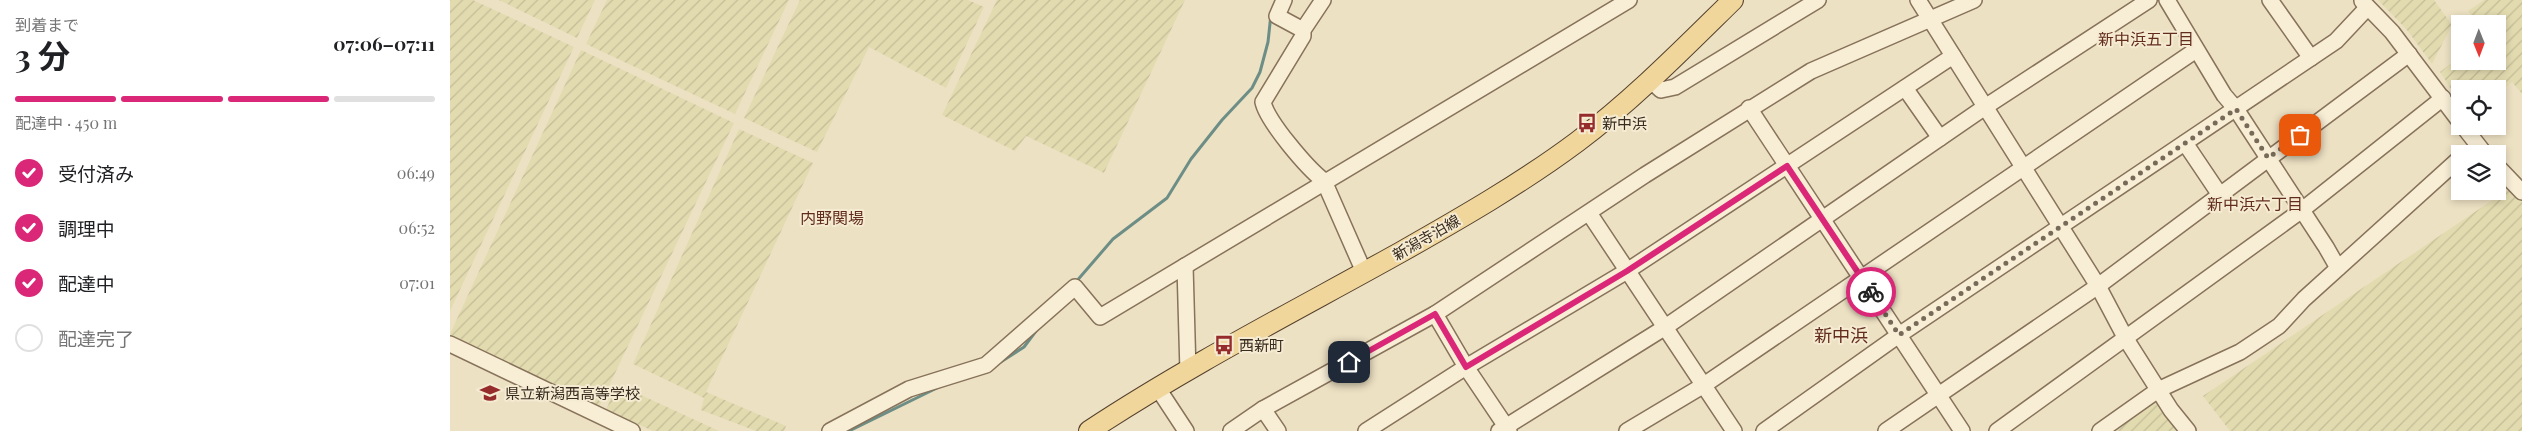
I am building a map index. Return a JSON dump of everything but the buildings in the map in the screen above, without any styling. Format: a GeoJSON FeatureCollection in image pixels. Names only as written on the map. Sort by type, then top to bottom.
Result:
{"type":"FeatureCollection","features":[{"type":"Feature","properties":{"kind":"main road","name":"新潟寺泊線"},"geometry":{"type":"LineString","coordinates":[[1089,431],[1188,372],[1452,223],[1534,172],[1578,142],[1650,80],[1733,0]]}},
{"type":"Feature","properties":{"kind":"street"},"geometry":{"type":"LineString","coordinates":[[1284,0],[1277,16],[1303,30]]}},
{"type":"Feature","properties":{"kind":"street"},"geometry":{"type":"LineString","coordinates":[[1323,0],[1303,30],[1303,36],[1263,102],[1265,109],[1284,137],[1313,173],[1324,181],[1364,272]]}},
{"type":"Feature","properties":{"kind":"street"},"geometry":{"type":"LineString","coordinates":[[830,431],[909,389],[986,365],[1075,287],[1100,317],[1324,181],[1629,0]]}},
{"type":"Feature","properties":{"kind":"street"},"geometry":{"type":"LineString","coordinates":[[1650,80],[1661,90],[1675,87],[1818,0]]}},
{"type":"Feature","properties":{"kind":"street"},"geometry":{"type":"LineString","coordinates":[[1918,0],[2098,286],[2126,339],[2158,390],[2188,431]]}},
{"type":"Feature","properties":{"kind":"street"},"geometry":{"type":"LineString","coordinates":[[1231,431],[1263,409],[1435,314],[1749,108],[1811,71],[1974,0]]}},
{"type":"Feature","properties":{"kind":"street"},"geometry":{"type":"LineString","coordinates":[[1435,314],[1505,430],[1664,328],[1940,138],[2150,0]]}},
{"type":"Feature","properties":{"kind":"street"},"geometry":{"type":"LineString","coordinates":[[2167,0],[2224,95],[2236,109],[2338,268]]}},
{"type":"Feature","properties":{"kind":"street"},"geometry":{"type":"LineString","coordinates":[[2270,0],[2311,58]]}},
{"type":"Feature","properties":{"kind":"street"},"geometry":{"type":"LineString","coordinates":[[1764,431],[1899,335],[2336,41],[2364,4],[2392,32],[2451,109]]}},
{"type":"Feature","properties":{"kind":"street"},"geometry":{"type":"LineString","coordinates":[[1627,431],[1704,384],[2196,50]]}},
{"type":"Feature","properties":{"kind":"street"},"geometry":{"type":"LineString","coordinates":[[1886,431],[2098,286],[2409,54]]}},
{"type":"Feature","properties":{"kind":"street"},"geometry":{"type":"LineString","coordinates":[[1366,431],[1466,367],[1627,271],[1953,56]]}},
{"type":"Feature","properties":{"kind":"street"},"geometry":{"type":"LineString","coordinates":[[1905,88],[1940,138]]}},
{"type":"Feature","properties":{"kind":"street"},"geometry":{"type":"LineString","coordinates":[[1997,431],[2302,210],[2443,98]]}},
{"type":"Feature","properties":{"kind":"street"},"geometry":{"type":"LineString","coordinates":[[1749,108],[1962,431]]}},
{"type":"Feature","properties":{"kind":"street"},"geometry":{"type":"LineString","coordinates":[[2185,144],[2220,195]]}},
{"type":"Feature","properties":{"kind":"street"},"geometry":{"type":"LineString","coordinates":[[2100,431],[2158,390],[2199,373],[2240,352],[2279,326],[2338,268],[2451,166]]}},
{"type":"Feature","properties":{"kind":"street"},"geometry":{"type":"LineString","coordinates":[[2506,175],[2522,192]]}},
{"type":"Feature","properties":{"kind":"street"},"geometry":{"type":"LineString","coordinates":[[1590,213],[1664,328],[1704,384],[1734,431]]}},
{"type":"Feature","properties":{"kind":"street"},"geometry":{"type":"LineString","coordinates":[[1185,266],[1188,372]]}},
{"type":"Feature","properties":{"kind":"street"},"geometry":{"type":"LineString","coordinates":[[450,344],[632,431]]}},
{"type":"Feature","properties":{"kind":"street"},"geometry":{"type":"LineString","coordinates":[[1159,390],[1186,431]]}},
{"type":"Feature","properties":{"kind":"street"},"geometry":{"type":"LineString","coordinates":[[1263,409],[1278,431]]}},
{"type":"Feature","properties":{"kind":"shaded area"},"geometry":{"type":"Polygon","coordinates":[[[450,0],[473,0],[574,47],[450,311],[450,0]]]}},
{"type":"Feature","properties":{"kind":"shaded area"},"geometry":{"type":"Polygon","coordinates":[[[499,0],[595,0],[577,38],[499,0]]]}},
{"type":"Feature","properties":{"kind":"shaded area"},"geometry":{"type":"Polygon","coordinates":[[[607,0],[789,0],[735,114],[586,44],[607,0]]]}},
{"type":"Feature","properties":{"kind":"shaded area"},"geometry":{"type":"Polygon","coordinates":[[[800,0],[968,0],[984,7],[946,88],[869,47],[817,152],[744,118],[800,0]]]}},
{"type":"Feature","properties":{"kind":"shaded area"},"geometry":{"type":"Polygon","coordinates":[[[997,0],[1185,0],[1104,173],[1026,136],[1015,151],[942,115],[997,0]]]}},
{"type":"Feature","properties":{"kind":"shaded area"},"geometry":{"type":"Polygon","coordinates":[[[2378,0],[2434,0],[2451,24],[2432,64],[2407,30],[2378,0]]]}},
{"type":"Feature","properties":{"kind":"shaded area"},"geometry":{"type":"Polygon","coordinates":[[[2484,0],[2522,0],[2522,94],[2512,82],[2506,87],[2506,80],[2451,80],[2451,89],[2440,72],[2451,63],[2451,70],[2506,70],[2506,15],[2471,15],[2468,11],[2484,0]]]}},
{"type":"Feature","properties":{"kind":"shaded area"},"geometry":{"type":"Polygon","coordinates":[[[581,50],[734,123],[599,407],[450,334],[581,50]]]}},
{"type":"Feature","properties":{"kind":"shaded area"},"geometry":{"type":"Polygon","coordinates":[[[739,129],[813,163],[706,392],[786,426],[784,431],[756,431],[701,410],[704,398],[633,364],[739,129]]]}},
{"type":"Feature","properties":{"kind":"shaded area"},"geometry":{"type":"Polygon","coordinates":[[[2522,180],[2522,431],[2230,431],[2203,396],[2492,200],[2506,200],[2506,191],[2522,180]]]}},
{"type":"Feature","properties":{"kind":"shaded area"},"geometry":{"type":"Polygon","coordinates":[[[617,384],[719,431],[653,431],[606,410],[617,384]]]}},
{"type":"Feature","properties":{"kind":"shaded area"},"geometry":{"type":"Polygon","coordinates":[[[2157,398],[2182,431],[2116,431],[2157,398]]]}},
{"type":"Feature","properties":{"kind":"waterway"},"geometry":{"type":"LineString","coordinates":[[1075,283],[1113,239],[1167,198],[1191,159],[1222,120],[1252,88],[1260,72],[1268,42],[1271,14]]}},
{"type":"Feature","properties":{"kind":"waterway"},"geometry":{"type":"LineString","coordinates":[[996,365],[1024,347],[1036,331]]}},
{"type":"Feature","properties":{"kind":"waterway"},"geometry":{"type":"LineString","coordinates":[[849,431],[939,387]]}},
{"type":"Feature","properties":{"kind":"way so far"},"geometry":{"type":"LineString","coordinates":[[1871,292],[1899,335],[2236,109],[2268,158],[2300,135]]}},
{"type":"Feature","properties":{"kind":"place","name":"新中浜"},"geometry":{"type":"Point","coordinates":[1587,123]}},
{"type":"Feature","properties":{"kind":"place","name":"西新町"},"geometry":{"type":"Point","coordinates":[1224,345]}},
{"type":"Feature","properties":{"kind":"place","name":"県立新潟西高等学校"},"geometry":{"type":"Point","coordinates":[490,393]}},
{"type":"Feature","properties":{"kind":"district","name":"新中浜五丁目"},"geometry":{"type":"Point","coordinates":[2146,38]}},
{"type":"Feature","properties":{"kind":"district","name":"新中浜六丁目"},"geometry":{"type":"Point","coordinates":[2255,203]}},
{"type":"Feature","properties":{"kind":"district","name":"内野関場"},"geometry":{"type":"Point","coordinates":[832,217]}},
{"type":"Feature","properties":{"kind":"district","name":"新中浜"},"geometry":{"type":"Point","coordinates":[1841,335]}},
{"type":"Feature","properties":{"kind":"route"},"geometry":{"type":"LineString","coordinates":[[1349,362],[1435,314],[1466,367],[1627,271],[1787,166],[1871,292]]}}]}
